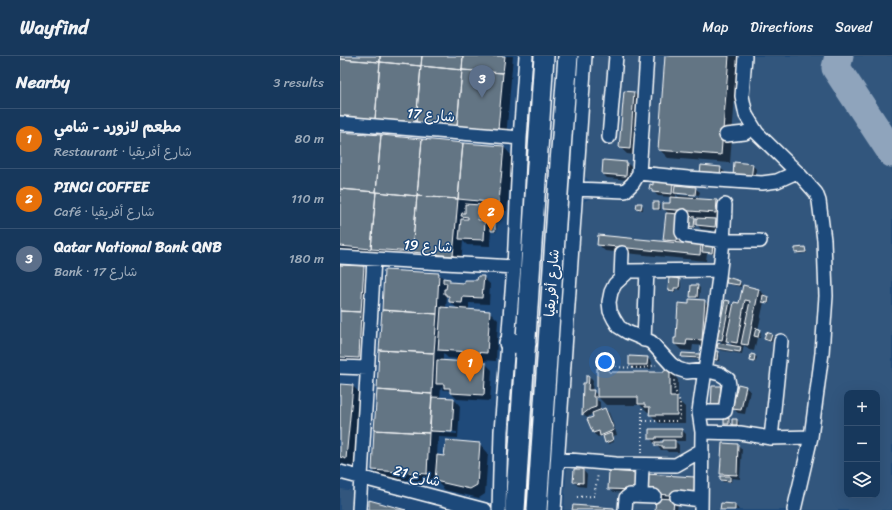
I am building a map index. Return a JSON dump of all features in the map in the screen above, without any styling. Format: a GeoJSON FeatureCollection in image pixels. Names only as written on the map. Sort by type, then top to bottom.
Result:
{"type":"FeatureCollection","features":[{"type":"Feature","properties":{"kind":"highway","name":"شارع أفريقيا"},"geometry":{"type":"LineString","coordinates":[[515,510],[517,344],[544,56]]}},
{"type":"Feature","properties":{"kind":"highway","name":"شارع أفريقيا"},"geometry":{"type":"LineString","coordinates":[[537,510],[568,56]]}},
{"type":"Feature","properties":{"kind":"street","name":"شارع أفريقيا"},"geometry":{"type":"LineString","coordinates":[[498,510],[501,431],[517,344],[514,267],[520,138],[526,56]]}},
{"type":"Feature","properties":{"kind":"street","name":"شارع أفريقيا"},"geometry":{"type":"LineString","coordinates":[[554,510],[585,56]]}},
{"type":"Feature","properties":{"kind":"street"},"geometry":{"type":"LineString","coordinates":[[609,137],[616,56]]}},
{"type":"Feature","properties":{"kind":"street"},"geometry":{"type":"LineString","coordinates":[[576,189],[625,191],[633,183],[639,172],[647,56]]}},
{"type":"Feature","properties":{"kind":"street"},"geometry":{"type":"LineString","coordinates":[[741,58],[736,96],[753,128],[816,193],[819,202],[826,271],[826,296],[822,353],[811,437],[794,510]]}},
{"type":"Feature","properties":{"kind":"street","name":"شارع 17"},"geometry":{"type":"LineString","coordinates":[[340,123],[520,138]]}},
{"type":"Feature","properties":{"kind":"street"},"geometry":{"type":"LineString","coordinates":[[726,135],[745,133],[753,128]]}},
{"type":"Feature","properties":{"kind":"street"},"geometry":{"type":"LineString","coordinates":[[639,172],[688,178],[762,183],[777,181],[797,172]]}},
{"type":"Feature","properties":{"kind":"street"},"geometry":{"type":"LineString","coordinates":[[677,497],[701,505],[702,432],[699,412],[724,240],[725,205]]}},
{"type":"Feature","properties":{"kind":"street"},"geometry":{"type":"LineString","coordinates":[[683,216],[682,232],[685,236],[724,240],[760,241]]}},
{"type":"Feature","properties":{"kind":"street"},"geometry":{"type":"LineString","coordinates":[[621,277],[622,254]]}},
{"type":"Feature","properties":{"kind":"street","name":"شارع 19"},"geometry":{"type":"LineString","coordinates":[[340,257],[514,267]]}},
{"type":"Feature","properties":{"kind":"street"},"geometry":{"type":"LineString","coordinates":[[359,510],[374,259]]}},
{"type":"Feature","properties":{"kind":"street"},"geometry":{"type":"LineString","coordinates":[[699,412],[725,411],[729,385],[726,377],[705,370],[687,372],[678,369],[665,358],[651,342],[619,327],[610,311],[609,302],[611,292],[615,284],[621,277],[629,272],[647,270],[719,270]]}},
{"type":"Feature","properties":{"kind":"street"},"geometry":{"type":"LineString","coordinates":[[644,340],[647,270]]}},
{"type":"Feature","properties":{"kind":"street"},"geometry":{"type":"LineString","coordinates":[[771,438],[781,341]]}},
{"type":"Feature","properties":{"kind":"street"},"geometry":{"type":"LineString","coordinates":[[340,367],[368,368]]}},
{"type":"Feature","properties":{"kind":"street"},"geometry":{"type":"LineString","coordinates":[[702,432],[740,433],[771,438],[811,437]]}},
{"type":"Feature","properties":{"kind":"street"},"geometry":{"type":"LineString","coordinates":[[558,459],[600,463],[676,465],[702,450]]}},
{"type":"Feature","properties":{"kind":"street"},"geometry":{"type":"LineString","coordinates":[[626,510],[626,501],[628,496],[632,494],[647,495],[642,465]]}},
{"type":"Feature","properties":{"kind":"street","name":"شارع 21"},"geometry":{"type":"LineString","coordinates":[[340,472],[485,510]]}},
{"type":"Feature","properties":{"kind":"path"},"geometry":{"type":"LineString","coordinates":[[612,367],[649,367],[665,358]]}},
{"type":"Feature","properties":{"kind":"path"},"geometry":{"type":"LineString","coordinates":[[643,421],[677,421],[680,418],[680,402],[674,388],[674,376],[678,369]]}},
{"type":"Feature","properties":{"kind":"path"},"geometry":{"type":"LineString","coordinates":[[642,408],[642,465]]}},
{"type":"Feature","properties":{"kind":"path"},"geometry":{"type":"LineString","coordinates":[[577,497],[593,497],[595,495],[600,463]]}},
{"type":"Feature","properties":{"kind":"shaded area"},"geometry":{"type":"Polygon","coordinates":[[[592,56],[892,56],[892,510],[564,510],[567,461],[567,418],[583,202],[590,198],[591,182],[583,175],[592,56]]]}},
{"type":"Feature","properties":{"kind":"shaded area"},"geometry":{"type":"Polygon","coordinates":[[[340,489],[355,491],[353,510],[340,510],[340,489]]]}},
{"type":"Feature","properties":{"kind":"building"},"geometry":{"type":"Polygon","coordinates":[[[340,56],[380,56],[380,62],[340,59],[340,56]]]}},
{"type":"Feature","properties":{"kind":"building"},"geometry":{"type":"Polygon","coordinates":[[[380,56],[422,56],[421,66],[380,62],[380,56]]]}},
{"type":"Feature","properties":{"kind":"building"},"geometry":{"type":"Polygon","coordinates":[[[422,56],[463,56],[462,70],[421,66],[422,56]]]}},
{"type":"Feature","properties":{"kind":"building"},"geometry":{"type":"Polygon","coordinates":[[[463,56],[505,56],[503,73],[462,70],[463,56]]]}},
{"type":"Feature","properties":{"kind":"building"},"geometry":{"type":"Polygon","coordinates":[[[665,56],[729,56],[721,155],[658,150],[665,56]]]}},
{"type":"Feature","properties":{"kind":"building"},"geometry":{"type":"Polygon","coordinates":[[[340,59],[380,62],[375,119],[340,116],[340,59]]]}},
{"type":"Feature","properties":{"kind":"building"},"geometry":{"type":"Polygon","coordinates":[[[380,62],[421,66],[416,122],[375,119],[380,62]]]}},
{"type":"Feature","properties":{"kind":"building"},"geometry":{"type":"Polygon","coordinates":[[[421,66],[462,70],[457,126],[416,122],[421,66]]]}},
{"type":"Feature","properties":{"kind":"building"},"geometry":{"type":"Polygon","coordinates":[[[462,70],[503,73],[498,130],[457,126],[462,70]]]}},
{"type":"Feature","properties":{"kind":"building"},"geometry":{"type":"Polygon","coordinates":[[[624,91],[634,92],[630,149],[619,148],[624,91]]]}},
{"type":"Feature","properties":{"kind":"building"},"geometry":{"type":"Polygon","coordinates":[[[340,132],[381,135],[376,192],[340,189],[340,132]]]}},
{"type":"Feature","properties":{"kind":"building"},"geometry":{"type":"Polygon","coordinates":[[[381,135],[422,139],[417,196],[376,192],[381,135]]]}},
{"type":"Feature","properties":{"kind":"building"},"geometry":{"type":"Polygon","coordinates":[[[422,139],[463,143],[458,199],[417,196],[422,139]]]}},
{"type":"Feature","properties":{"kind":"building"},"geometry":{"type":"Polygon","coordinates":[[[463,143],[504,146],[499,203],[458,199],[463,143]]]}},
{"type":"Feature","properties":{"kind":"building"},"geometry":{"type":"Polygon","coordinates":[[[603,160],[627,162],[626,176],[602,174],[603,160]]]}},
{"type":"Feature","properties":{"kind":"building"},"geometry":{"type":"Polygon","coordinates":[[[734,162],[753,164],[751,179],[733,177],[734,162]]]}},
{"type":"Feature","properties":{"kind":"building"},"geometry":{"type":"Polygon","coordinates":[[[701,165],[721,167],[720,175],[700,173],[701,165]]]}},
{"type":"Feature","properties":{"kind":"building"},"geometry":{"type":"Polygon","coordinates":[[[653,180],[673,183],[672,194],[652,192],[652,189],[649,189],[650,184],[653,185],[653,180]]]}},
{"type":"Feature","properties":{"kind":"building"},"geometry":{"type":"Polygon","coordinates":[[[675,185],[696,187],[695,195],[674,193],[675,185]]]}},
{"type":"Feature","properties":{"kind":"building"},"geometry":{"type":"Polygon","coordinates":[[[340,189],[376,192],[371,249],[340,246],[340,189]]]}},
{"type":"Feature","properties":{"kind":"building"},"geometry":{"type":"Polygon","coordinates":[[[376,192],[417,196],[412,252],[371,249],[376,192]]]}},
{"type":"Feature","properties":{"kind":"building"},"geometry":{"type":"Polygon","coordinates":[[[417,196],[458,199],[453,256],[412,252],[417,196]]]}},
{"type":"Feature","properties":{"kind":"building"},"geometry":{"type":"Polygon","coordinates":[[[670,197],[717,200],[716,213],[663,209],[663,203],[670,203],[670,197]]]}},
{"type":"Feature","properties":{"kind":"building"},"geometry":{"type":"Polygon","coordinates":[[[653,202],[659,202],[659,209],[653,209],[653,202]]]}},
{"type":"Feature","properties":{"kind":"building"},"geometry":{"type":"Polygon","coordinates":[[[637,203],[642,203],[641,209],[636,208],[637,203]]]}},
{"type":"Feature","properties":{"kind":"building"},"geometry":{"type":"Polygon","coordinates":[[[465,204],[482,205],[482,211],[478,211],[478,220],[485,220],[484,240],[459,239],[461,219],[468,219],[468,217],[461,216],[462,213],[465,213],[465,204]]]}},
{"type":"Feature","properties":{"kind":"building"},"geometry":{"type":"Polygon","coordinates":[[[666,213],[680,214],[677,241],[663,240],[666,213]]]}},
{"type":"Feature","properties":{"kind":"building"},"geometry":{"type":"Polygon","coordinates":[[[687,216],[695,217],[694,227],[686,226],[687,216]]]}},
{"type":"Feature","properties":{"kind":"building"},"geometry":{"type":"Polygon","coordinates":[[[696,218],[716,219],[715,227],[696,225],[696,218]]]}},
{"type":"Feature","properties":{"kind":"building"},"geometry":{"type":"Polygon","coordinates":[[[491,223],[495,223],[495,231],[491,231],[491,223]]]}},
{"type":"Feature","properties":{"kind":"building"},"geometry":{"type":"Polygon","coordinates":[[[598,235],[701,245],[700,255],[597,245],[598,235]]]}},
{"type":"Feature","properties":{"kind":"building"},"geometry":{"type":"Polygon","coordinates":[[[703,244],[713,245],[712,253],[702,252],[703,244]]]}},
{"type":"Feature","properties":{"kind":"building"},"geometry":{"type":"Polygon","coordinates":[[[805,247],[806,252],[795,253],[795,248],[805,247]]]}},
{"type":"Feature","properties":{"kind":"building"},"geometry":{"type":"Polygon","coordinates":[[[340,265],[364,266],[361,312],[340,311],[340,265]]]}},
{"type":"Feature","properties":{"kind":"building"},"geometry":{"type":"Polygon","coordinates":[[[384,270],[439,273],[437,314],[382,310],[384,270]]]}},
{"type":"Feature","properties":{"kind":"building"},"geometry":{"type":"Polygon","coordinates":[[[478,276],[484,276],[482,298],[463,297],[462,303],[449,302],[449,296],[444,294],[444,289],[446,289],[447,283],[443,283],[443,278],[450,279],[450,282],[464,283],[464,280],[477,280],[478,276]]]}},
{"type":"Feature","properties":{"kind":"building"},"geometry":{"type":"Polygon","coordinates":[[[669,277],[680,279],[679,288],[674,288],[674,291],[668,290],[669,277]]]}},
{"type":"Feature","properties":{"kind":"building"},"geometry":{"type":"Polygon","coordinates":[[[727,277],[740,281],[739,285],[726,283],[727,277]]]}},
{"type":"Feature","properties":{"kind":"building"},"geometry":{"type":"Polygon","coordinates":[[[691,285],[698,285],[697,297],[690,297],[691,285]]]}},
{"type":"Feature","properties":{"kind":"building"},"geometry":{"type":"Polygon","coordinates":[[[743,285],[759,289],[748,345],[741,344],[750,301],[745,300],[737,343],[726,341],[734,302],[739,303],[743,285]]]}},
{"type":"Feature","properties":{"kind":"building"},"geometry":{"type":"Polygon","coordinates":[[[763,295],[769,297],[768,303],[762,302],[763,295]]]}},
{"type":"Feature","properties":{"kind":"building"},"geometry":{"type":"Polygon","coordinates":[[[689,299],[705,300],[702,340],[687,339],[686,345],[674,344],[674,338],[676,338],[678,303],[689,304],[689,299]]]}},
{"type":"Feature","properties":{"kind":"building"},"geometry":{"type":"Polygon","coordinates":[[[725,300],[730,301],[722,340],[717,339],[725,300]]]}},
{"type":"Feature","properties":{"kind":"building"},"geometry":{"type":"Polygon","coordinates":[[[441,307],[490,311],[487,353],[438,350],[441,307]]]}},
{"type":"Feature","properties":{"kind":"building"},"geometry":{"type":"Polygon","coordinates":[[[382,310],[437,314],[434,353],[379,350],[382,310]]]}},
{"type":"Feature","properties":{"kind":"building"},"geometry":{"type":"Polygon","coordinates":[[[340,311],[361,312],[359,358],[340,357],[340,311]]]}},
{"type":"Feature","properties":{"kind":"building"},"geometry":{"type":"Polygon","coordinates":[[[756,328],[760,329],[758,337],[754,336],[756,328]]]}},
{"type":"Feature","properties":{"kind":"building"},"geometry":{"type":"Polygon","coordinates":[[[766,332],[772,334],[770,341],[764,339],[766,332]]]}},
{"type":"Feature","properties":{"kind":"building"},"geometry":{"type":"Polygon","coordinates":[[[718,343],[741,347],[740,352],[717,348],[718,343]]]}},
{"type":"Feature","properties":{"kind":"building"},"geometry":{"type":"Polygon","coordinates":[[[379,350],[434,353],[432,394],[377,390],[379,350]]]}},
{"type":"Feature","properties":{"kind":"building"},"geometry":{"type":"Polygon","coordinates":[[[713,351],[718,351],[717,360],[712,359],[713,351]]]}},
{"type":"Feature","properties":{"kind":"building"},"geometry":{"type":"Polygon","coordinates":[[[682,353],[700,354],[700,358],[681,357],[682,353]]]}},
{"type":"Feature","properties":{"kind":"building"},"geometry":{"type":"Polygon","coordinates":[[[751,354],[755,355],[754,362],[750,361],[751,354]]]}},
{"type":"Feature","properties":{"kind":"building"},"geometry":{"type":"Polygon","coordinates":[[[629,356],[648,357],[647,365],[629,365],[629,356]]]}},
{"type":"Feature","properties":{"kind":"building"},"geometry":{"type":"Polygon","coordinates":[[[437,360],[486,363],[484,395],[450,393],[450,388],[444,388],[444,384],[436,384],[437,360]]]}},
{"type":"Feature","properties":{"kind":"building"},"geometry":{"type":"Polygon","coordinates":[[[597,368],[609,370],[609,372],[664,372],[664,370],[670,370],[670,397],[677,397],[677,415],[649,415],[650,407],[645,407],[645,404],[638,404],[638,397],[597,397],[597,368]]]}},
{"type":"Feature","properties":{"kind":"building"},"geometry":{"type":"Polygon","coordinates":[[[586,376],[589,376],[588,390],[594,390],[593,397],[596,397],[596,407],[590,409],[582,415],[583,383],[586,383],[586,376]]]}},
{"type":"Feature","properties":{"kind":"building"},"geometry":{"type":"Polygon","coordinates":[[[340,384],[353,385],[346,459],[340,457],[340,384]]]}},
{"type":"Feature","properties":{"kind":"building"},"geometry":{"type":"Polygon","coordinates":[[[738,384],[746,386],[741,410],[732,409],[738,384]]]}},
{"type":"Feature","properties":{"kind":"building"},"geometry":{"type":"Polygon","coordinates":[[[712,386],[721,386],[719,409],[711,409],[712,386]]]}},
{"type":"Feature","properties":{"kind":"building"},"geometry":{"type":"Polygon","coordinates":[[[377,390],[432,394],[429,433],[374,430],[377,390]]]}},
{"type":"Feature","properties":{"kind":"building"},"geometry":{"type":"Polygon","coordinates":[[[432,397],[454,398],[452,432],[430,431],[432,397]]]}},
{"type":"Feature","properties":{"kind":"building"},"geometry":{"type":"Polygon","coordinates":[[[605,408],[614,430],[600,436],[599,431],[593,433],[587,419],[593,417],[592,413],[605,408]]]}},
{"type":"Feature","properties":{"kind":"building"},"geometry":{"type":"Polygon","coordinates":[[[724,418],[729,418],[729,424],[724,424],[724,418]]]}},
{"type":"Feature","properties":{"kind":"building"},"geometry":{"type":"Polygon","coordinates":[[[732,419],[737,419],[737,425],[732,425],[732,419]]]}},
{"type":"Feature","properties":{"kind":"building"},"geometry":{"type":"Polygon","coordinates":[[[649,429],[682,429],[682,437],[656,437],[656,439],[649,439],[649,429]]]}},
{"type":"Feature","properties":{"kind":"building"},"geometry":{"type":"Polygon","coordinates":[[[374,430],[429,433],[427,474],[372,470],[374,430]]]}},
{"type":"Feature","properties":{"kind":"building"},"geometry":{"type":"Polygon","coordinates":[[[611,433],[613,440],[605,443],[603,436],[611,433]]]}},
{"type":"Feature","properties":{"kind":"building"},"geometry":{"type":"Polygon","coordinates":[[[446,440],[480,443],[477,485],[470,489],[435,481],[437,455],[444,456],[446,440]]]}},
{"type":"Feature","properties":{"kind":"building"},"geometry":{"type":"Polygon","coordinates":[[[663,440],[675,440],[675,448],[655,446],[655,442],[663,442],[663,440]]]}},
{"type":"Feature","properties":{"kind":"building"},"geometry":{"type":"Polygon","coordinates":[[[722,443],[738,444],[737,475],[720,474],[722,443]]]}},
{"type":"Feature","properties":{"kind":"building"},"geometry":{"type":"Polygon","coordinates":[[[574,469],[583,469],[583,483],[573,482],[574,469]]]}},
{"type":"Feature","properties":{"kind":"building"},"geometry":{"type":"Polygon","coordinates":[[[609,471],[637,473],[636,490],[608,489],[609,471]]]}},
{"type":"Feature","properties":{"kind":"building"},"geometry":{"type":"Polygon","coordinates":[[[646,474],[695,477],[694,497],[644,493],[646,474]]]}},
{"type":"Feature","properties":{"kind":"building"},"geometry":{"type":"Polygon","coordinates":[[[720,476],[730,476],[730,481],[720,480],[720,476]]]}},
{"type":"Feature","properties":{"kind":"building"},"geometry":{"type":"Polygon","coordinates":[[[656,498],[674,499],[673,510],[655,510],[656,498]]]}},
{"type":"Feature","properties":{"kind":"building"},"geometry":{"type":"Polygon","coordinates":[[[369,500],[406,510],[369,510],[369,500]]]}},
{"type":"Feature","properties":{"kind":"building"},"geometry":{"type":"Polygon","coordinates":[[[721,503],[735,504],[735,510],[720,510],[721,503]]]}},
{"type":"Feature","properties":{"kind":"building"},"geometry":{"type":"Polygon","coordinates":[[[573,505],[614,508],[614,510],[572,510],[573,505]]]}},
{"type":"Feature","properties":{"kind":"taxiway"},"geometry":{"type":"LineString","coordinates":[[839,56],[836,68],[892,153]]}},
{"type":"Feature","properties":{"kind":"place","name":"Qatar National Bank QNB"},"geometry":{"type":"Point","coordinates":[482,98]}},
{"type":"Feature","properties":{"kind":"place","name":"PINCI COFFEE"},"geometry":{"type":"Point","coordinates":[491,231]}},
{"type":"Feature","properties":{"kind":"place","name":"مطعم لازورد - شامي"},"geometry":{"type":"Point","coordinates":[470,382]}}]}
